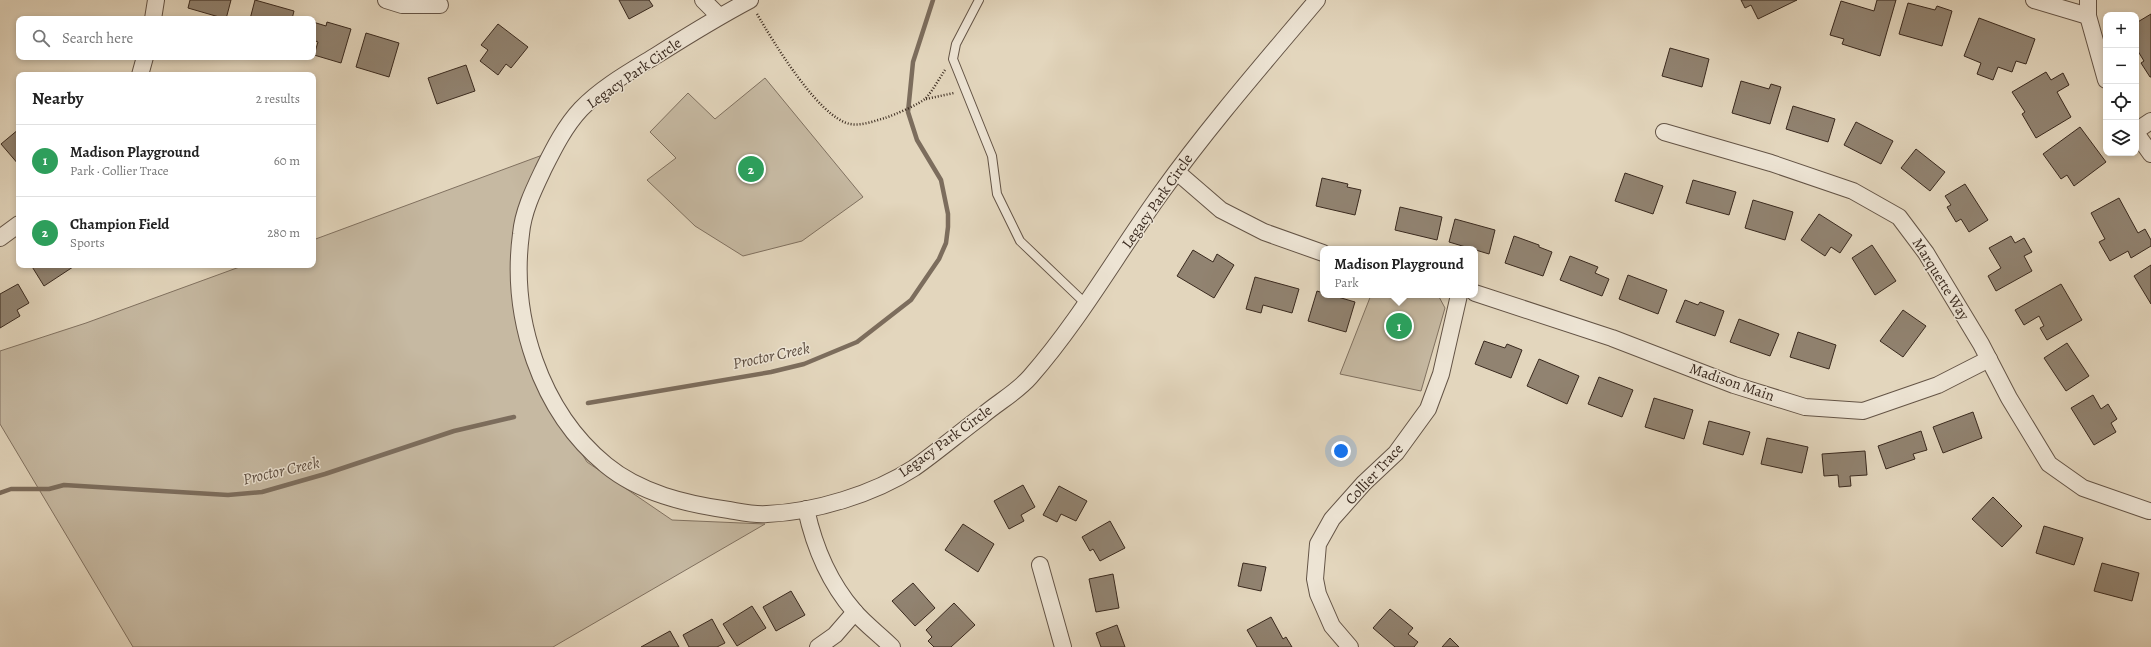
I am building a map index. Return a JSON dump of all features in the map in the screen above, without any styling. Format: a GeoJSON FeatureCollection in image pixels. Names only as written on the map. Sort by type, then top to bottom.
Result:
{"type":"FeatureCollection","features":[{"type":"Feature","properties":{"kind":"street"},"geometry":{"type":"LineString","coordinates":[[153,16],[156,0]]}},
{"type":"Feature","properties":{"kind":"street"},"geometry":{"type":"LineString","coordinates":[[386,0],[402,5],[440,4]]}},
{"type":"Feature","properties":{"kind":"street"},"geometry":{"type":"LineString","coordinates":[[703,0],[719,16]]}},
{"type":"Feature","properties":{"kind":"street","name":"Legacy Park Circle"},"geometry":{"type":"LineString","coordinates":[[754,7],[719,16],[594,97],[579,112],[567,127],[550,155],[533,192],[521,232],[519,277],[523,324],[534,358],[551,396],[582,442],[607,466],[637,485],[669,498],[709,508],[762,515],[806,509],[863,494],[912,469],[1028,380],[1086,304],[1176,172],[1317,0]]}},
{"type":"Feature","properties":{"kind":"street"},"geometry":{"type":"LineString","coordinates":[[2034,0],[2088,16]]}},
{"type":"Feature","properties":{"kind":"street"},"geometry":{"type":"LineString","coordinates":[[2088,0],[2088,16],[2103,69]]}},
{"type":"Feature","properties":{"kind":"street"},"geometry":{"type":"LineString","coordinates":[[141,72],[144,60]]}},
{"type":"Feature","properties":{"kind":"street"},"geometry":{"type":"LineString","coordinates":[[2139,130],[2151,121]]}},
{"type":"Feature","properties":{"kind":"street","name":"Marquette Way"},"geometry":{"type":"LineString","coordinates":[[1664,132],[1771,163],[1852,191],[1899,217],[1926,253],[1989,359],[2009,398],[2050,464],[2083,488],[2149,511]]}},
{"type":"Feature","properties":{"kind":"street"},"geometry":{"type":"LineString","coordinates":[[2139,136],[2151,154]]}},
{"type":"Feature","properties":{"kind":"street"},"geometry":{"type":"LineString","coordinates":[[1176,172],[1221,210],[1264,232],[1320,252]]}},
{"type":"Feature","properties":{"kind":"street"},"geometry":{"type":"LineString","coordinates":[[0,238],[16,226]]}},
{"type":"Feature","properties":{"kind":"street","name":"Madison Main"},"geometry":{"type":"LineString","coordinates":[[1478,294],[1612,338],[1734,385],[1805,407],[1863,411],[1938,385],[1989,359]]}},
{"type":"Feature","properties":{"kind":"street","name":"Collier Trace"},"geometry":{"type":"LineString","coordinates":[[1350,647],[1332,626],[1318,594],[1315,579],[1318,544],[1332,519],[1364,483],[1396,453],[1428,409],[1442,374],[1457,298]]}},
{"type":"Feature","properties":{"kind":"street"},"geometry":{"type":"LineString","coordinates":[[806,509],[810,530],[824,567],[855,612],[892,647]]}},
{"type":"Feature","properties":{"kind":"street"},"geometry":{"type":"LineString","coordinates":[[1040,565],[1063,647]]}},
{"type":"Feature","properties":{"kind":"street"},"geometry":{"type":"LineString","coordinates":[[818,647],[835,635],[855,612]]}},
{"type":"Feature","properties":{"kind":"lane"},"geometry":{"type":"LineString","coordinates":[[979,0],[956,44],[953,59],[964,91],[992,156],[997,194],[1020,241],[1086,304]]}},
{"type":"Feature","properties":{"kind":"path"},"geometry":{"type":"LineString","coordinates":[[754,7],[797,75],[830,114],[849,124],[864,124],[898,113],[925,99],[964,91]]}},
{"type":"Feature","properties":{"kind":"path"},"geometry":{"type":"LineString","coordinates":[[925,99],[953,59]]}},
{"type":"Feature","properties":{"kind":"shaded area"},"geometry":{"type":"Polygon","coordinates":[[[765,78],[863,197],[802,241],[743,256],[695,226],[647,180],[676,158],[650,132],[688,93],[715,119],[765,78]]]}},
{"type":"Feature","properties":{"kind":"shaded area"},"geometry":{"type":"Polygon","coordinates":[[[556,150],[518,219],[536,379],[587,462],[672,520],[765,524],[553,647],[133,647],[0,424],[0,351],[86,323],[237,268],[316,268],[316,239],[556,150]]]}},
{"type":"Feature","properties":{"kind":"shaded area"},"geometry":{"type":"Polygon","coordinates":[[[1370,298],[1440,298],[1445,308],[1421,391],[1340,374],[1370,298]]]}},
{"type":"Feature","properties":{"kind":"building"},"geometry":{"type":"Polygon","coordinates":[[[190,0],[231,0],[227,16],[216,16],[188,8],[190,0]]]}},
{"type":"Feature","properties":{"kind":"building"},"geometry":{"type":"Polygon","coordinates":[[[255,0],[294,11],[293,16],[251,16],[255,0]]]}},
{"type":"Feature","properties":{"kind":"building"},"geometry":{"type":"Polygon","coordinates":[[[619,0],[649,0],[653,6],[629,19],[619,0]]]}},
{"type":"Feature","properties":{"kind":"building"},"geometry":{"type":"Polygon","coordinates":[[[1741,0],[1797,0],[1758,19],[1751,5],[1745,8],[1741,0]]]}},
{"type":"Feature","properties":{"kind":"building"},"geometry":{"type":"Polygon","coordinates":[[[1877,0],[1896,0],[1880,56],[1842,44],[1844,39],[1830,35],[1841,1],[1874,11],[1877,0]]]}},
{"type":"Feature","properties":{"kind":"building"},"geometry":{"type":"Polygon","coordinates":[[[1908,3],[1935,10],[1937,6],[1952,11],[1942,46],[1899,34],[1908,3]]]}},
{"type":"Feature","properties":{"kind":"building"},"geometry":{"type":"Polygon","coordinates":[[[2151,14],[2151,77],[2141,63],[2144,61],[2139,53],[2139,21],[2151,14]]]}},
{"type":"Feature","properties":{"kind":"building"},"geometry":{"type":"Polygon","coordinates":[[[1979,18],[2035,39],[2026,64],[2016,61],[2012,72],[1998,67],[1993,80],[1977,74],[1981,63],[1964,56],[1979,18]]]}},
{"type":"Feature","properties":{"kind":"building"},"geometry":{"type":"Polygon","coordinates":[[[327,22],[351,29],[341,63],[316,56],[318,42],[316,41],[316,23],[326,26],[327,22]]]}},
{"type":"Feature","properties":{"kind":"building"},"geometry":{"type":"Polygon","coordinates":[[[498,24],[528,47],[511,68],[506,64],[498,75],[480,61],[488,50],[481,45],[498,24]]]}},
{"type":"Feature","properties":{"kind":"building"},"geometry":{"type":"Polygon","coordinates":[[[366,33],[399,43],[389,77],[356,67],[366,33]]]}},
{"type":"Feature","properties":{"kind":"building"},"geometry":{"type":"Polygon","coordinates":[[[1670,48],[1709,59],[1702,87],[1662,76],[1670,48]]]}},
{"type":"Feature","properties":{"kind":"building"},"geometry":{"type":"Polygon","coordinates":[[[466,65],[475,91],[437,104],[428,78],[466,65]]]}},
{"type":"Feature","properties":{"kind":"building"},"geometry":{"type":"Polygon","coordinates":[[[2046,72],[2051,80],[2063,73],[2069,85],[2057,92],[2071,117],[2036,138],[2022,114],[2025,112],[2012,92],[2046,72]]]}},
{"type":"Feature","properties":{"kind":"building"},"geometry":{"type":"Polygon","coordinates":[[[1741,81],[1769,89],[1771,84],[1781,87],[1770,124],[1732,113],[1741,81]]]}},
{"type":"Feature","properties":{"kind":"building"},"geometry":{"type":"Polygon","coordinates":[[[1793,106],[1835,119],[1828,142],[1786,129],[1793,106]]]}},
{"type":"Feature","properties":{"kind":"building"},"geometry":{"type":"Polygon","coordinates":[[[1856,122],[1893,141],[1881,164],[1844,145],[1856,122]]]}},
{"type":"Feature","properties":{"kind":"building"},"geometry":{"type":"Polygon","coordinates":[[[2080,127],[2106,162],[2074,186],[2067,175],[2061,179],[2043,154],[2080,127]]]}},
{"type":"Feature","properties":{"kind":"building"},"geometry":{"type":"Polygon","coordinates":[[[16,132],[16,162],[1,144],[16,132]]]}},
{"type":"Feature","properties":{"kind":"building"},"geometry":{"type":"Polygon","coordinates":[[[1916,149],[1945,172],[1930,191],[1901,168],[1916,149]]]}},
{"type":"Feature","properties":{"kind":"building"},"geometry":{"type":"Polygon","coordinates":[[[1625,173],[1663,186],[1653,214],[1615,201],[1625,173]]]}},
{"type":"Feature","properties":{"kind":"building"},"geometry":{"type":"Polygon","coordinates":[[[1322,178],[1348,184],[1347,187],[1361,190],[1355,215],[1316,206],[1322,178]]]}},
{"type":"Feature","properties":{"kind":"building"},"geometry":{"type":"Polygon","coordinates":[[[1693,180],[1736,192],[1729,215],[1686,203],[1693,180]]]}},
{"type":"Feature","properties":{"kind":"building"},"geometry":{"type":"Polygon","coordinates":[[[1965,184],[1988,220],[1969,232],[1961,219],[1956,222],[1947,207],[1951,205],[1945,196],[1965,184]]]}},
{"type":"Feature","properties":{"kind":"building"},"geometry":{"type":"Polygon","coordinates":[[[2119,198],[2138,233],[2145,229],[2151,240],[2151,246],[2131,258],[2128,251],[2110,261],[2099,242],[2105,239],[2091,213],[2119,198]]]}},
{"type":"Feature","properties":{"kind":"building"},"geometry":{"type":"Polygon","coordinates":[[[1753,200],[1793,212],[1785,240],[1745,228],[1753,200]]]}},
{"type":"Feature","properties":{"kind":"building"},"geometry":{"type":"Polygon","coordinates":[[[1400,207],[1442,217],[1437,240],[1395,230],[1400,207]]]}},
{"type":"Feature","properties":{"kind":"building"},"geometry":{"type":"Polygon","coordinates":[[[1819,214],[1852,235],[1840,253],[1831,247],[1825,256],[1801,240],[1819,214]]]}},
{"type":"Feature","properties":{"kind":"building"},"geometry":{"type":"Polygon","coordinates":[[[1455,219],[1495,230],[1489,254],[1478,251],[1478,246],[1462,246],[1449,242],[1455,219]]]}},
{"type":"Feature","properties":{"kind":"building"},"geometry":{"type":"Polygon","coordinates":[[[1514,236],[1539,245],[1539,247],[1552,252],[1543,276],[1505,263],[1514,236]]]}},
{"type":"Feature","properties":{"kind":"building"},"geometry":{"type":"Polygon","coordinates":[[[2011,236],[2015,243],[2024,238],[2032,252],[2024,256],[2032,271],[1996,291],[1988,276],[2001,268],[1989,248],[2011,236]]]}},
{"type":"Feature","properties":{"kind":"building"},"geometry":{"type":"Polygon","coordinates":[[[1872,245],[1896,281],[1875,295],[1852,258],[1872,245]]]}},
{"type":"Feature","properties":{"kind":"building"},"geometry":{"type":"Polygon","coordinates":[[[1193,250],[1213,262],[1217,254],[1234,265],[1214,298],[1177,276],[1193,250]]]}},
{"type":"Feature","properties":{"kind":"building"},"geometry":{"type":"Polygon","coordinates":[[[1570,256],[1598,267],[1595,273],[1609,279],[1602,296],[1560,280],[1570,256]]]}},
{"type":"Feature","properties":{"kind":"building"},"geometry":{"type":"Polygon","coordinates":[[[2151,265],[2151,304],[2134,276],[2151,265]]]}},
{"type":"Feature","properties":{"kind":"building"},"geometry":{"type":"Polygon","coordinates":[[[33,268],[71,268],[44,286],[33,268]]]}},
{"type":"Feature","properties":{"kind":"building"},"geometry":{"type":"Polygon","coordinates":[[[1628,275],[1667,290],[1658,314],[1619,299],[1628,275]]]}},
{"type":"Feature","properties":{"kind":"building"},"geometry":{"type":"Polygon","coordinates":[[[1255,277],[1299,289],[1292,313],[1263,305],[1261,313],[1246,309],[1255,277]]]}},
{"type":"Feature","properties":{"kind":"building"},"geometry":{"type":"Polygon","coordinates":[[[18,284],[29,303],[17,310],[20,316],[0,328],[0,294],[18,284]]]}},
{"type":"Feature","properties":{"kind":"building"},"geometry":{"type":"Polygon","coordinates":[[[2061,284],[2082,320],[2047,340],[2040,328],[2044,326],[2039,316],[2024,325],[2015,310],[2061,284]]]}},
{"type":"Feature","properties":{"kind":"building"},"geometry":{"type":"Polygon","coordinates":[[[1317,291],[1320,292],[1320,298],[1341,298],[1355,302],[1346,332],[1308,321],[1317,291]]]}},
{"type":"Feature","properties":{"kind":"building"},"geometry":{"type":"Polygon","coordinates":[[[1685,300],[1698,305],[1700,302],[1724,311],[1715,336],[1676,322],[1685,300]]]}},
{"type":"Feature","properties":{"kind":"building"},"geometry":{"type":"Polygon","coordinates":[[[1903,310],[1926,326],[1903,357],[1880,341],[1903,310]]]}},
{"type":"Feature","properties":{"kind":"building"},"geometry":{"type":"Polygon","coordinates":[[[1739,319],[1779,334],[1770,356],[1730,342],[1739,319]]]}},
{"type":"Feature","properties":{"kind":"building"},"geometry":{"type":"Polygon","coordinates":[[[1798,332],[1836,345],[1829,369],[1790,357],[1798,332]]]}},
{"type":"Feature","properties":{"kind":"building"},"geometry":{"type":"Polygon","coordinates":[[[1484,341],[1505,348],[1507,344],[1522,350],[1511,378],[1475,364],[1484,341]]]}},
{"type":"Feature","properties":{"kind":"building"},"geometry":{"type":"Polygon","coordinates":[[[2067,343],[2089,376],[2066,391],[2044,358],[2067,343]]]}},
{"type":"Feature","properties":{"kind":"building"},"geometry":{"type":"Polygon","coordinates":[[[1539,359],[1579,376],[1567,404],[1527,386],[1539,359]]]}},
{"type":"Feature","properties":{"kind":"building"},"geometry":{"type":"Polygon","coordinates":[[[1599,377],[1633,390],[1622,417],[1588,404],[1599,377]]]}},
{"type":"Feature","properties":{"kind":"building"},"geometry":{"type":"Polygon","coordinates":[[[2093,395],[2101,409],[2108,404],[2117,419],[2111,423],[2116,432],[2094,445],[2071,408],[2093,395]]]}},
{"type":"Feature","properties":{"kind":"building"},"geometry":{"type":"Polygon","coordinates":[[[1654,398],[1693,410],[1684,439],[1645,427],[1654,398]]]}},
{"type":"Feature","properties":{"kind":"building"},"geometry":{"type":"Polygon","coordinates":[[[1973,412],[1982,438],[1943,453],[1933,427],[1973,412]]]}},
{"type":"Feature","properties":{"kind":"building"},"geometry":{"type":"Polygon","coordinates":[[[1709,421],[1750,432],[1743,455],[1703,444],[1709,421]]]}},
{"type":"Feature","properties":{"kind":"building"},"geometry":{"type":"Polygon","coordinates":[[[1921,431],[1927,450],[1913,454],[1915,459],[1886,469],[1878,446],[1921,431]]]}},
{"type":"Feature","properties":{"kind":"building"},"geometry":{"type":"Polygon","coordinates":[[[1767,438],[1808,447],[1802,473],[1761,464],[1767,438]]]}},
{"type":"Feature","properties":{"kind":"building"},"geometry":{"type":"Polygon","coordinates":[[[1865,451],[1867,475],[1850,476],[1851,486],[1839,487],[1838,475],[1824,476],[1822,454],[1865,451]]]}},
{"type":"Feature","properties":{"kind":"building"},"geometry":{"type":"Polygon","coordinates":[[[1023,485],[1035,507],[1021,515],[1024,521],[1009,529],[994,501],[1023,485]]]}},
{"type":"Feature","properties":{"kind":"building"},"geometry":{"type":"Polygon","coordinates":[[[1059,486],[1087,501],[1076,521],[1061,514],[1057,522],[1043,515],[1059,486]]]}},
{"type":"Feature","properties":{"kind":"building"},"geometry":{"type":"Polygon","coordinates":[[[1993,497],[2022,526],[2002,547],[1972,519],[1993,497]]]}},
{"type":"Feature","properties":{"kind":"building"},"geometry":{"type":"Polygon","coordinates":[[[1110,521],[1125,548],[1100,561],[1093,549],[1090,551],[1082,537],[1110,521]]]}},
{"type":"Feature","properties":{"kind":"building"},"geometry":{"type":"Polygon","coordinates":[[[963,524],[994,544],[978,572],[945,550],[963,524]]]}},
{"type":"Feature","properties":{"kind":"building"},"geometry":{"type":"Polygon","coordinates":[[[2044,526],[2083,538],[2074,565],[2036,553],[2044,526]]]}},
{"type":"Feature","properties":{"kind":"building"},"geometry":{"type":"Polygon","coordinates":[[[1243,563],[1266,567],[1261,591],[1238,586],[1243,563]]]}},
{"type":"Feature","properties":{"kind":"building"},"geometry":{"type":"Polygon","coordinates":[[[2102,563],[2139,573],[2132,601],[2094,591],[2102,563]]]}},
{"type":"Feature","properties":{"kind":"building"},"geometry":{"type":"Polygon","coordinates":[[[1113,574],[1119,608],[1096,612],[1089,579],[1113,574]]]}},
{"type":"Feature","properties":{"kind":"building"},"geometry":{"type":"Polygon","coordinates":[[[913,583],[935,608],[915,626],[892,601],[913,583]]]}},
{"type":"Feature","properties":{"kind":"building"},"geometry":{"type":"Polygon","coordinates":[[[791,591],[805,615],[776,631],[763,607],[791,591]]]}},
{"type":"Feature","properties":{"kind":"building"},"geometry":{"type":"Polygon","coordinates":[[[954,603],[975,625],[951,647],[934,647],[928,641],[932,637],[926,630],[954,603]]]}},
{"type":"Feature","properties":{"kind":"building"},"geometry":{"type":"Polygon","coordinates":[[[752,606],[766,628],[737,646],[723,624],[752,606]]]}},
{"type":"Feature","properties":{"kind":"building"},"geometry":{"type":"Polygon","coordinates":[[[1390,609],[1413,628],[1408,634],[1418,642],[1414,647],[1395,647],[1373,628],[1390,609]]]}},
{"type":"Feature","properties":{"kind":"building"},"geometry":{"type":"Polygon","coordinates":[[[1271,617],[1283,639],[1286,637],[1292,647],[1257,647],[1247,630],[1271,617]]]}},
{"type":"Feature","properties":{"kind":"building"},"geometry":{"type":"Polygon","coordinates":[[[712,619],[725,643],[717,647],[689,647],[683,635],[712,619]]]}},
{"type":"Feature","properties":{"kind":"building"},"geometry":{"type":"Polygon","coordinates":[[[1117,625],[1125,647],[1101,647],[1096,633],[1117,625]]]}},
{"type":"Feature","properties":{"kind":"building"},"geometry":{"type":"Polygon","coordinates":[[[670,631],[679,647],[641,647],[670,631]]]}},
{"type":"Feature","properties":{"kind":"building"},"geometry":{"type":"Polygon","coordinates":[[[1450,638],[1459,647],[1442,647],[1450,638]]]}},
{"type":"Feature","properties":{"kind":"waterway","name":"Proctor Creek"},"geometry":{"type":"LineString","coordinates":[[588,403],[771,372],[804,364],[857,342],[911,300],[939,259],[946,243],[948,227],[948,214],[941,180],[917,140],[908,112],[913,62],[933,0]]}},
{"type":"Feature","properties":{"kind":"waterway","name":"Proctor Creek"},"geometry":{"type":"LineString","coordinates":[[0,493],[11,489],[49,489],[64,485],[228,495],[262,492],[325,474],[454,431],[514,417]]}},
{"type":"Feature","properties":{"kind":"place","name":"Champion Field"},"geometry":{"type":"Point","coordinates":[751,169]}},
{"type":"Feature","properties":{"kind":"place","name":"Madison Playground"},"geometry":{"type":"Point","coordinates":[1399,326]}}]}
